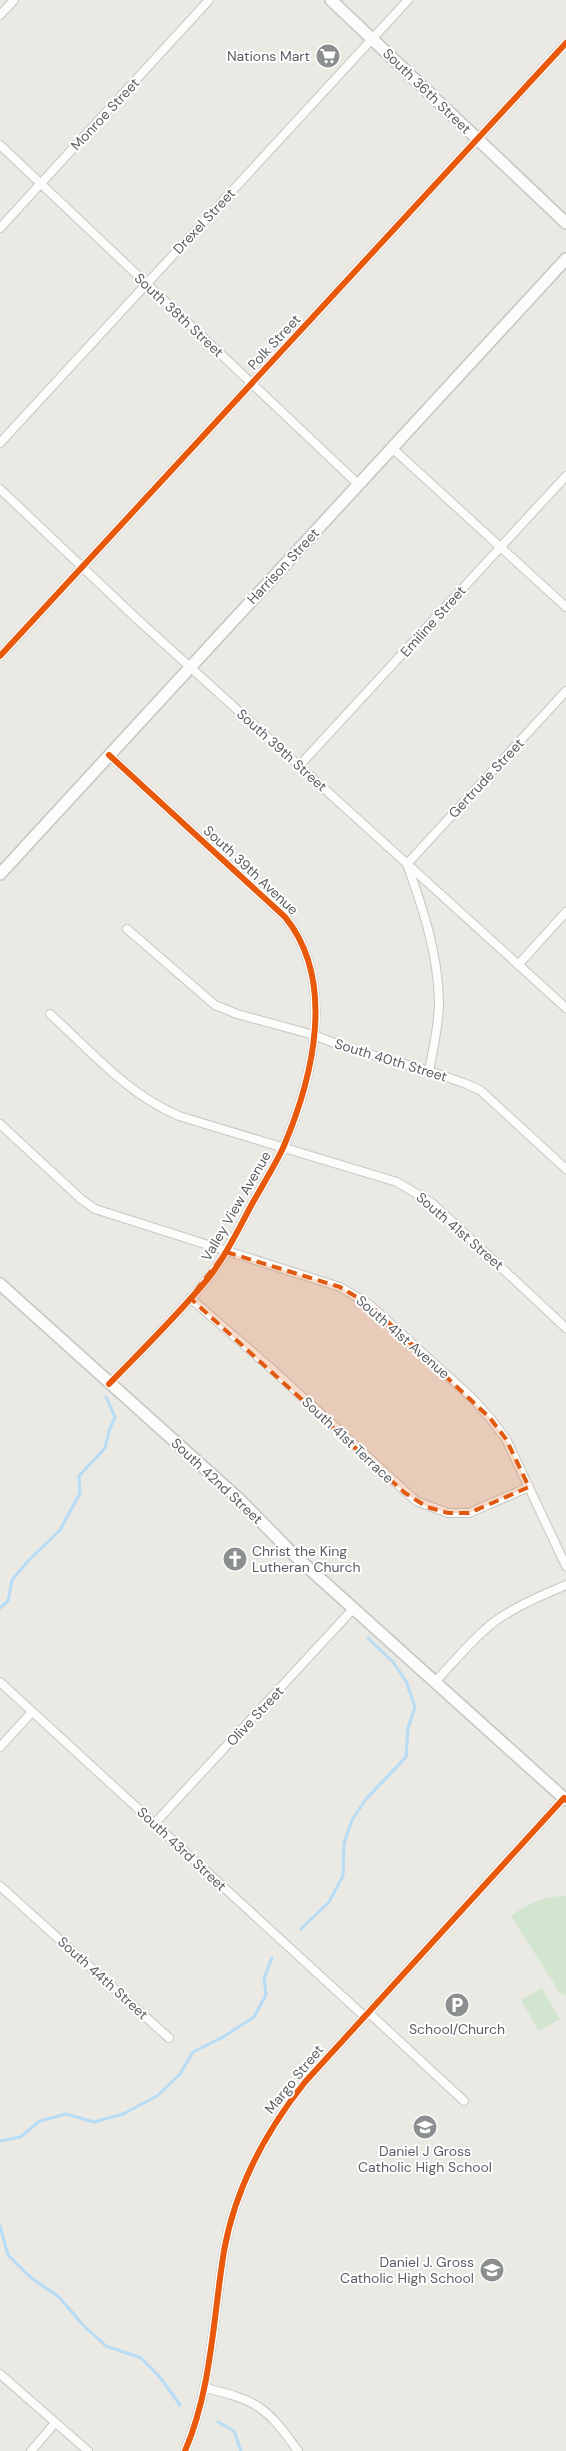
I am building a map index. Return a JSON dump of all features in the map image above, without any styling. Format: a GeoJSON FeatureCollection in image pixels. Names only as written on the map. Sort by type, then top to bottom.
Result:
{"type":"FeatureCollection","features":[{"type":"Feature","properties":{"kind":"main road","name":"South 36th Street"},"geometry":{"type":"LineString","coordinates":[[330,0],[566,223]]}},
{"type":"Feature","properties":{"kind":"main road","name":"Harrison Street"},"geometry":{"type":"LineString","coordinates":[[0,874],[566,259]]}},
{"type":"Feature","properties":{"kind":"main road","name":"South 42nd Street"},"geometry":{"type":"LineString","coordinates":[[0,1284],[240,1500],[293,1554],[565,1799]]}},
{"type":"Feature","properties":{"kind":"street"},"geometry":{"type":"LineString","coordinates":[[0,15],[14,0]]}},
{"type":"Feature","properties":{"kind":"street","name":"Monroe Street"},"geometry":{"type":"LineString","coordinates":[[0,228],[209,0]]}},
{"type":"Feature","properties":{"kind":"street","name":"Drexel Street"},"geometry":{"type":"LineString","coordinates":[[0,443],[408,0]]}},
{"type":"Feature","properties":{"kind":"street","name":"Polk Street"},"geometry":{"type":"LineString","coordinates":[[0,656],[566,43]]}},
{"type":"Feature","properties":{"kind":"street","name":"South 38th Street"},"geometry":{"type":"LineString","coordinates":[[0,146],[358,484]]}},
{"type":"Feature","properties":{"kind":"street"},"geometry":{"type":"LineString","coordinates":[[392,448],[566,607]]}},
{"type":"Feature","properties":{"kind":"street","name":"Emiline Street"},"geometry":{"type":"LineString","coordinates":[[299,766],[566,476]]}},
{"type":"Feature","properties":{"kind":"street","name":"South 39th Street"},"geometry":{"type":"LineString","coordinates":[[0,489],[190,667],[566,1008]]}},
{"type":"Feature","properties":{"kind":"street","name":"Gertrude Street"},"geometry":{"type":"LineString","coordinates":[[407,864],[566,691]]}},
{"type":"Feature","properties":{"kind":"street","name":"South 39th Avenue"},"geometry":{"type":"LineString","coordinates":[[109,755],[274,906],[295,929],[307,953],[315,982],[314,1035]]}},
{"type":"Feature","properties":{"kind":"street"},"geometry":{"type":"LineString","coordinates":[[407,864],[425,914],[434,952],[439,1003],[429,1071]]}},
{"type":"Feature","properties":{"kind":"street"},"geometry":{"type":"LineString","coordinates":[[518,965],[566,912]]}},
{"type":"Feature","properties":{"kind":"street","name":"South 40th Street"},"geometry":{"type":"LineString","coordinates":[[127,929],[215,1005],[237,1014],[314,1035],[344,1047],[429,1071],[480,1090],[566,1169]]}},
{"type":"Feature","properties":{"kind":"street","name":"South 41st Street"},"geometry":{"type":"LineString","coordinates":[[50,1014],[138,1094],[156,1107],[282,1149],[318,1158],[412,1189],[432,1202],[566,1328]]}},
{"type":"Feature","properties":{"kind":"street","name":"Valley View Avenue"},"geometry":{"type":"LineString","coordinates":[[109,1384],[190,1298],[210,1275],[226,1252],[282,1149],[301,1099],[314,1035]]}},
{"type":"Feature","properties":{"kind":"street","name":"South 41st Avenue"},"geometry":{"type":"LineString","coordinates":[[0,1124],[81,1199],[95,1209],[340,1287],[370,1306],[472,1398],[506,1439],[566,1566]]}},
{"type":"Feature","properties":{"kind":"street","name":"South 41st Terrace"},"geometry":{"type":"LineString","coordinates":[[190,1298],[272,1369],[385,1475],[416,1501],[448,1513],[469,1513],[529,1487]]}},
{"type":"Feature","properties":{"kind":"street"},"geometry":{"type":"LineString","coordinates":[[435,1682],[477,1637],[494,1622],[519,1606],[566,1585]]}},
{"type":"Feature","properties":{"kind":"street","name":"Olive Street"},"geometry":{"type":"LineString","coordinates":[[155,1823],[354,1608]]}},
{"type":"Feature","properties":{"kind":"street","name":"South 43rd Street"},"geometry":{"type":"LineString","coordinates":[[0,1682],[464,2101]]}},
{"type":"Feature","properties":{"kind":"street"},"geometry":{"type":"LineString","coordinates":[[0,1747],[32,1712]]}},
{"type":"Feature","properties":{"kind":"street","name":"Margo Street"},"geometry":{"type":"LineString","coordinates":[[184,2451],[205,2388],[216,2327],[225,2250],[236,2209],[253,2163],[271,2128],[287,2104],[366,2014],[565,1799]]}},
{"type":"Feature","properties":{"kind":"street","name":"South 44th Street"},"geometry":{"type":"LineString","coordinates":[[0,1886],[170,2038]]}},
{"type":"Feature","properties":{"kind":"street"},"geometry":{"type":"LineString","coordinates":[[0,2374],[88,2451]]}},
{"type":"Feature","properties":{"kind":"street"},"geometry":{"type":"LineString","coordinates":[[205,2388],[251,2401],[264,2410],[298,2451]]}},
{"type":"Feature","properties":{"kind":"street"},"geometry":{"type":"LineString","coordinates":[[31,2451],[55,2423]]}},
{"type":"Feature","properties":{"kind":"highlighted area"},"geometry":{"type":"Polygon","coordinates":[[[226,1252],[340,1287],[370,1305],[490,1418],[506,1439],[529,1487],[469,1513],[448,1513],[427,1507],[405,1493],[190,1298],[226,1252]]]}},
{"type":"Feature","properties":{"kind":"green space"},"geometry":{"type":"Polygon","coordinates":[[[566,1896],[566,1995],[560,1993],[511,1916],[537,1901],[551,1897],[566,1896]]]}},
{"type":"Feature","properties":{"kind":"green space"},"geometry":{"type":"Polygon","coordinates":[[[542,1988],[560,2019],[539,2031],[521,2000],[542,1988]]]}},
{"type":"Feature","properties":{"kind":"waterway"},"geometry":{"type":"LineString","coordinates":[[0,1608],[8,1601],[12,1580],[28,1561],[60,1530],[80,1493],[79,1476],[105,1448],[115,1417],[106,1397]]}},
{"type":"Feature","properties":{"kind":"waterway"},"geometry":{"type":"LineString","coordinates":[[301,1929],[329,1902],[343,1876],[344,1843],[352,1820],[366,1799],[406,1757],[408,1728],[415,1707],[406,1681],[393,1662],[368,1638]]}},
{"type":"Feature","properties":{"kind":"waterway"},"geometry":{"type":"LineString","coordinates":[[0,2141],[20,2137],[40,2121],[66,2114],[94,2122],[123,2114],[157,2096],[180,2074],[193,2052],[223,2037],[254,2017],[266,1995],[264,1978],[272,1958]]}},
{"type":"Feature","properties":{"kind":"waterway"},"geometry":{"type":"LineString","coordinates":[[0,2226],[8,2255],[30,2277],[59,2297],[83,2325],[106,2346],[141,2358],[159,2376],[180,2405]]}},
{"type":"Feature","properties":{"kind":"waterway"},"geometry":{"type":"LineString","coordinates":[[218,2422],[234,2431],[241,2451]]}},
{"type":"Feature","properties":{"kind":"cycle path"},"geometry":{"type":"LineString","coordinates":[[0,656],[566,43]]}},
{"type":"Feature","properties":{"kind":"cycle path"},"geometry":{"type":"LineString","coordinates":[[109,755],[285,917],[301,942],[311,970],[315,1000],[315,1030],[311,1061],[294,1121],[276,1162],[227,1250],[210,1276],[173,1318],[109,1384]]}},
{"type":"Feature","properties":{"kind":"cycle path"},"geometry":{"type":"LineString","coordinates":[[185,2451],[201,2403],[206,2378],[229,2228],[244,2183],[277,2120],[305,2082],[564,1798],[566,1800]]}},
{"type":"Feature","properties":{"kind":"place","name":"Nations Mart"},"geometry":{"type":"Point","coordinates":[328,56]}},
{"type":"Feature","properties":{"kind":"place","name":"Christ the King Lutheran Church"},"geometry":{"type":"Point","coordinates":[235,1559]}},
{"type":"Feature","properties":{"kind":"place","name":"School/Church"},"geometry":{"type":"Point","coordinates":[457,2005]}},
{"type":"Feature","properties":{"kind":"place","name":"Daniel J Gross Catholic High School"},"geometry":{"type":"Point","coordinates":[425,2127]}},
{"type":"Feature","properties":{"kind":"place","name":"Daniel J. Gross Catholic High School"},"geometry":{"type":"Point","coordinates":[492,2270]}}]}
